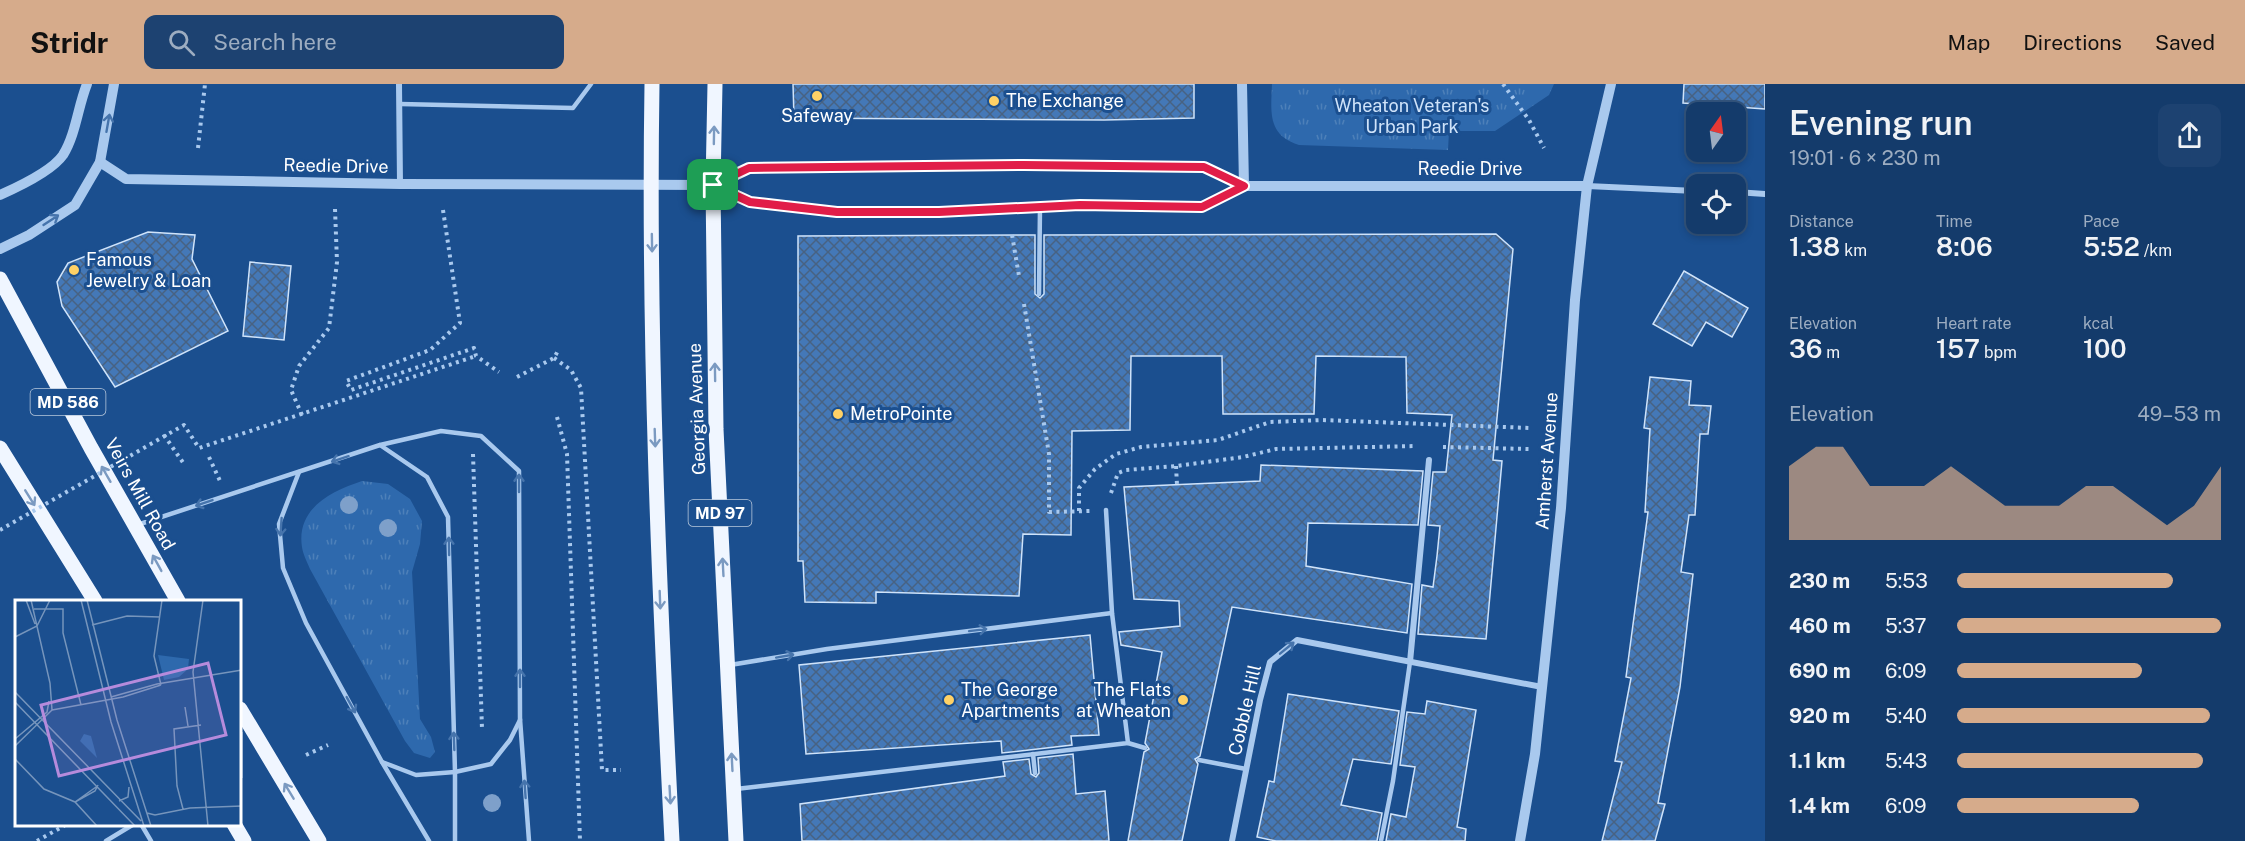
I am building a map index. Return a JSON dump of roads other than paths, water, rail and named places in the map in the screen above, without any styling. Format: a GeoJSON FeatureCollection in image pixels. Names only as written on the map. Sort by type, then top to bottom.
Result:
{"type":"FeatureCollection","features":[{"type":"Feature","properties":{"kind":"main road"},"geometry":{"type":"LineString","coordinates":[[652,84],[651,184],[662,649],[672,841]]}},
{"type":"Feature","properties":{"kind":"main road","name":"Georgia Avenue"},"geometry":{"type":"LineString","coordinates":[[715,84],[713,185],[716,429],[736,841]]}},
{"type":"Feature","properties":{"kind":"main road","name":"Veirs Mill Road"},"geometry":{"type":"LineString","coordinates":[[0,279],[91,448],[177,600]]}},
{"type":"Feature","properties":{"kind":"main road"},"geometry":{"type":"LineString","coordinates":[[0,448],[94,600]]}},
{"type":"Feature","properties":{"kind":"main road"},"geometry":{"type":"LineString","coordinates":[[242,712],[320,841]]}},
{"type":"Feature","properties":{"kind":"main road"},"geometry":{"type":"LineString","coordinates":[[235,826],[244,841]]}},
{"type":"Feature","properties":{"kind":"street"},"geometry":{"type":"LineString","coordinates":[[0,195],[45,171],[62,156],[87,84]]}},
{"type":"Feature","properties":{"kind":"street"},"geometry":{"type":"LineString","coordinates":[[0,249],[29,235],[75,205],[100,162],[114,84]]}},
{"type":"Feature","properties":{"kind":"street"},"geometry":{"type":"LineString","coordinates":[[399,84],[400,184]]}},
{"type":"Feature","properties":{"kind":"street"},"geometry":{"type":"LineString","coordinates":[[1242,84],[1244,186]]}},
{"type":"Feature","properties":{"kind":"street","name":"Amherst Avenue"},"geometry":{"type":"LineString","coordinates":[[1520,841],[1534,754],[1561,508],[1575,300],[1587,186],[1611,84]]}},
{"type":"Feature","properties":{"kind":"street","name":"Reedie Drive"},"geometry":{"type":"LineString","coordinates":[[100,162],[126,179],[400,184],[713,185],[750,202],[837,212],[939,212],[1080,205],[1202,207],[1244,186]]}},
{"type":"Feature","properties":{"kind":"street","name":"Reedie Drive"},"geometry":{"type":"LineString","coordinates":[[713,185],[749,168],[1024,165],[1204,167],[1244,186],[1587,186],[1686,191]]}},
{"type":"Feature","properties":{"kind":"street"},"geometry":{"type":"LineString","coordinates":[[1746,193],[1765,194]]}},
{"type":"Feature","properties":{"kind":"street"},"geometry":{"type":"LineString","coordinates":[[1410,662],[1429,460]]}},
{"type":"Feature","properties":{"kind":"street","name":"Cobble Hill"},"geometry":{"type":"LineString","coordinates":[[1232,841],[1270,662],[1297,640],[1542,687]]}},
{"type":"Feature","properties":{"kind":"lane"},"geometry":{"type":"LineString","coordinates":[[400,104],[573,108],[591,84]]}},
{"type":"Feature","properties":{"kind":"lane"},"geometry":{"type":"LineString","coordinates":[[1039,294],[1040,207]]}},
{"type":"Feature","properties":{"kind":"lane"},"geometry":{"type":"LineString","coordinates":[[136,525],[380,445],[441,431],[481,436],[519,471],[520,719],[529,841]]}},
{"type":"Feature","properties":{"kind":"lane"},"geometry":{"type":"LineString","coordinates":[[380,445],[427,477],[448,517],[456,772],[454,841]]}},
{"type":"Feature","properties":{"kind":"lane"},"geometry":{"type":"LineString","coordinates":[[299,472],[279,524],[283,568],[306,623],[382,762],[429,841]]}},
{"type":"Feature","properties":{"kind":"lane"},"geometry":{"type":"LineString","coordinates":[[1106,510],[1112,613],[1128,743]]}},
{"type":"Feature","properties":{"kind":"lane"},"geometry":{"type":"LineString","coordinates":[[727,665],[827,649],[1112,613]]}},
{"type":"Feature","properties":{"kind":"lane"},"geometry":{"type":"LineString","coordinates":[[1381,841],[1393,781],[1410,662]]}},
{"type":"Feature","properties":{"kind":"lane"},"geometry":{"type":"LineString","coordinates":[[382,762],[416,775],[456,772],[491,764],[510,740],[520,719]]}},
{"type":"Feature","properties":{"kind":"lane"},"geometry":{"type":"LineString","coordinates":[[734,789],[1128,743],[1145,748]]}},
{"type":"Feature","properties":{"kind":"lane"},"geometry":{"type":"LineString","coordinates":[[1032,754],[1035,773]]}},
{"type":"Feature","properties":{"kind":"lane"},"geometry":{"type":"LineString","coordinates":[[1199,760],[1246,769]]}},
{"type":"Feature","properties":{"kind":"lane"},"geometry":{"type":"LineString","coordinates":[[106,841],[132,826]]}},
{"type":"Feature","properties":{"kind":"lane"},"geometry":{"type":"LineString","coordinates":[[142,826],[151,841]]}},
{"type":"Feature","properties":{"kind":"place","name":"Safeway"},"geometry":{"type":"Point","coordinates":[817,96]}},
{"type":"Feature","properties":{"kind":"place","name":"The Exchange"},"geometry":{"type":"Point","coordinates":[994,101]}},
{"type":"Feature","properties":{"kind":"place","name":"Famous Jewelry & Loan"},"geometry":{"type":"Point","coordinates":[74,270]}},
{"type":"Feature","properties":{"kind":"place","name":"MetroPointe"},"geometry":{"type":"Point","coordinates":[838,414]}},
{"type":"Feature","properties":{"kind":"place","name":"The George Apartments"},"geometry":{"type":"Point","coordinates":[949,700]}},
{"type":"Feature","properties":{"kind":"place","name":"The Flats at Wheaton"},"geometry":{"type":"Point","coordinates":[1183,700]}},
{"type":"Feature","properties":{"kind":"park label","name":"Wheaton Veteran's Urban Park"},"geometry":{"type":"Point","coordinates":[1412,116]}}]}
